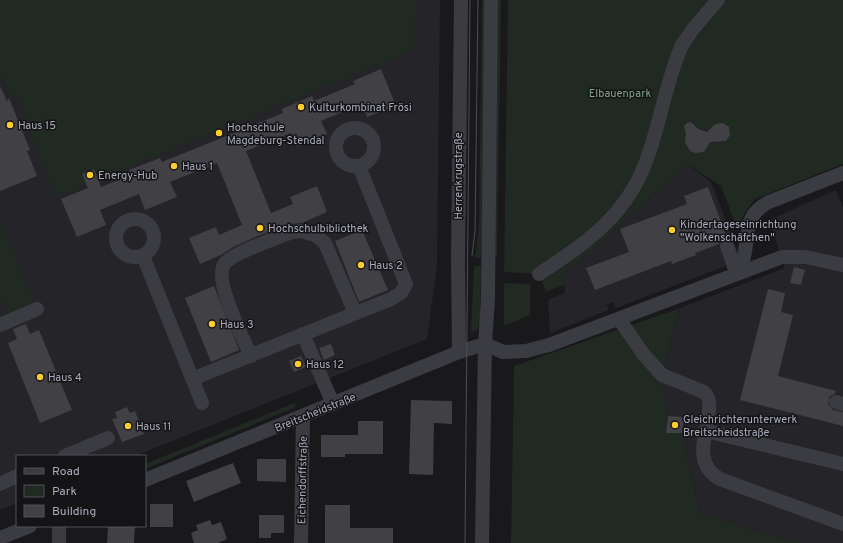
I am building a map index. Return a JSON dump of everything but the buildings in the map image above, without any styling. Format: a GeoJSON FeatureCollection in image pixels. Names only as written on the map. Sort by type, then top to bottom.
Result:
{"type":"FeatureCollection","features":[{"type":"Feature","properties":{"kind":"street","name":"Herrenkrugstraße"},"geometry":{"type":"LineString","coordinates":[[460,352],[458,258],[461,0]]}},
{"type":"Feature","properties":{"kind":"street"},"geometry":{"type":"LineString","coordinates":[[482,543],[485,344],[488,298],[491,0]]}},
{"type":"Feature","properties":{"kind":"street"},"geometry":{"type":"LineString","coordinates":[[539,274],[596,234],[612,218],[630,195],[646,163],[682,45],[692,29],[718,0]]}},
{"type":"Feature","properties":{"kind":"street"},"geometry":{"type":"LineString","coordinates":[[192,379],[401,293],[406,284],[360,166]]}},
{"type":"Feature","properties":{"kind":"street"},"geometry":{"type":"LineString","coordinates":[[734,274],[744,257],[749,224],[758,209],[769,202],[843,174]]}},
{"type":"Feature","properties":{"kind":"street"},"geometry":{"type":"LineString","coordinates":[[251,356],[222,285],[221,272],[225,263],[236,255],[292,232],[301,230],[315,235],[325,243],[355,313]]}},
{"type":"Feature","properties":{"kind":"street"},"geometry":{"type":"LineString","coordinates":[[727,246],[734,274]]}},
{"type":"Feature","properties":{"kind":"street"},"geometry":{"type":"LineString","coordinates":[[143,256],[202,403]]}},
{"type":"Feature","properties":{"kind":"street"},"geometry":{"type":"LineString","coordinates":[[485,344],[503,352],[526,351],[620,319],[779,258],[805,257],[843,265]]}},
{"type":"Feature","properties":{"kind":"street"},"geometry":{"type":"LineString","coordinates":[[0,324],[37,309]]}},
{"type":"Feature","properties":{"kind":"street"},"geometry":{"type":"LineString","coordinates":[[620,319],[644,355],[662,375],[704,392],[708,396],[710,406],[703,444],[705,460],[715,476],[843,524]]}},
{"type":"Feature","properties":{"kind":"street"},"geometry":{"type":"LineString","coordinates":[[303,334],[333,404]]}},
{"type":"Feature","properties":{"kind":"street","name":"Breitscheidstraße"},"geometry":{"type":"LineString","coordinates":[[146,480],[460,352],[485,344]]}},
{"type":"Feature","properties":{"kind":"street","name":"Eichendorffstraße"},"geometry":{"type":"LineString","coordinates":[[302,543],[303,416]]}},
{"type":"Feature","properties":{"kind":"street"},"geometry":{"type":"LineString","coordinates":[[706,431],[843,464]]}},
{"type":"Feature","properties":{"kind":"street"},"geometry":{"type":"LineString","coordinates":[[67,455],[108,438]]}},
{"type":"Feature","properties":{"kind":"street"},"geometry":{"type":"LineString","coordinates":[[0,484],[16,476]]}},
{"type":"Feature","properties":{"kind":"street"},"geometry":{"type":"LineString","coordinates":[[0,538],[28,527]]}},
{"type":"Feature","properties":{"kind":"street"},"geometry":{"type":"LineString","coordinates":[[59,527],[59,543]]}},
{"type":"Feature","properties":{"kind":"shaded area","name":"Hochschule Magdeburg-Stendal"},"geometry":{"type":"Polygon","coordinates":[[[0,0],[440,0],[437,266],[427,339],[137,455],[16,455],[16,503],[0,510],[0,0]]]}},
{"type":"Feature","properties":{"kind":"shaded area","name":"Kindertageseinrichtung \"Wolkenschäfchen\""},"geometry":{"type":"Polygon","coordinates":[[[687,164],[711,182],[739,255],[736,262],[616,308],[613,302],[607,305],[609,310],[550,333],[548,300],[565,293],[562,273],[594,249],[687,164]]]}},
{"type":"Feature","properties":{"kind":"shaded area"},"geometry":{"type":"Polygon","coordinates":[[[836,190],[843,207],[843,543],[797,543],[700,513],[682,433],[683,417],[668,416],[662,375],[680,308],[785,268],[769,220],[836,190]]]}},
{"type":"Feature","properties":{"kind":"green space"},"geometry":{"type":"Polygon","coordinates":[[[0,0],[417,0],[412,51],[56,197],[16,94],[9,96],[0,73],[0,0]]]}},
{"type":"Feature","properties":{"kind":"green space"},"geometry":{"type":"Polygon","coordinates":[[[482,0],[485,0],[481,257],[475,258],[479,225],[482,0]]]}},
{"type":"Feature","properties":{"kind":"green space"},"geometry":{"type":"Polygon","coordinates":[[[497,0],[501,0],[497,255],[494,258],[497,0]]]}},
{"type":"Feature","properties":{"kind":"green space","name":"Elbauenpark"},"geometry":{"type":"Polygon","coordinates":[[[508,0],[843,0],[843,164],[755,199],[744,214],[738,231],[721,186],[687,164],[594,249],[563,273],[564,285],[546,292],[539,274],[504,272],[508,0]]]}},
{"type":"Feature","properties":{"kind":"green space"},"geometry":{"type":"Polygon","coordinates":[[[0,220],[35,304],[8,315],[0,297],[0,220]]]}},
{"type":"Feature","properties":{"kind":"green space"},"geometry":{"type":"Polygon","coordinates":[[[474,266],[481,266],[480,320],[477,330],[471,332],[474,266]]]}},
{"type":"Feature","properties":{"kind":"green space"},"geometry":{"type":"Polygon","coordinates":[[[504,283],[530,284],[530,315],[504,326],[504,283]]]}},
{"type":"Feature","properties":{"kind":"green space"},"geometry":{"type":"Polygon","coordinates":[[[680,308],[662,375],[668,416],[666,433],[682,433],[700,513],[797,543],[511,543],[514,366],[680,308]]]}},
{"type":"Feature","properties":{"kind":"green space"},"geometry":{"type":"Polygon","coordinates":[[[294,403],[296,407],[146,469],[146,464],[294,403]]]}},
{"type":"Feature","properties":{"kind":"tram line"},"geometry":{"type":"LineString","coordinates":[[465,543],[470,0]]}},
{"type":"Feature","properties":{"kind":"tram line"},"geometry":{"type":"LineString","coordinates":[[472,256],[475,231],[478,0]]}},
{"type":"Feature","properties":{"kind":"place","name":"Kulturkombinat Frösi"},"geometry":{"type":"Point","coordinates":[301,107]}},
{"type":"Feature","properties":{"kind":"place","name":"Haus 15"},"geometry":{"type":"Point","coordinates":[10,125]}},
{"type":"Feature","properties":{"kind":"place","name":"Hochschule Magdeburg-Stendal"},"geometry":{"type":"Point","coordinates":[219,133]}},
{"type":"Feature","properties":{"kind":"place","name":"Haus 1"},"geometry":{"type":"Point","coordinates":[174,166]}},
{"type":"Feature","properties":{"kind":"place","name":"Energy-Hub"},"geometry":{"type":"Point","coordinates":[90,175]}},
{"type":"Feature","properties":{"kind":"place","name":"Hochschulbibliothek"},"geometry":{"type":"Point","coordinates":[260,228]}},
{"type":"Feature","properties":{"kind":"place","name":"Kindertageseinrichtung \"Wolkenschäfchen\""},"geometry":{"type":"Point","coordinates":[672,230]}},
{"type":"Feature","properties":{"kind":"place","name":"Haus 2"},"geometry":{"type":"Point","coordinates":[361,265]}},
{"type":"Feature","properties":{"kind":"place","name":"Haus 3"},"geometry":{"type":"Point","coordinates":[212,324]}},
{"type":"Feature","properties":{"kind":"place","name":"Haus 12"},"geometry":{"type":"Point","coordinates":[298,364]}},
{"type":"Feature","properties":{"kind":"place","name":"Haus 4"},"geometry":{"type":"Point","coordinates":[40,377]}},
{"type":"Feature","properties":{"kind":"place","name":"Gleichrichterunterwerk Breitscheidstraße"},"geometry":{"type":"Point","coordinates":[675,425]}},
{"type":"Feature","properties":{"kind":"place","name":"Haus 11"},"geometry":{"type":"Point","coordinates":[128,426]}}]}
